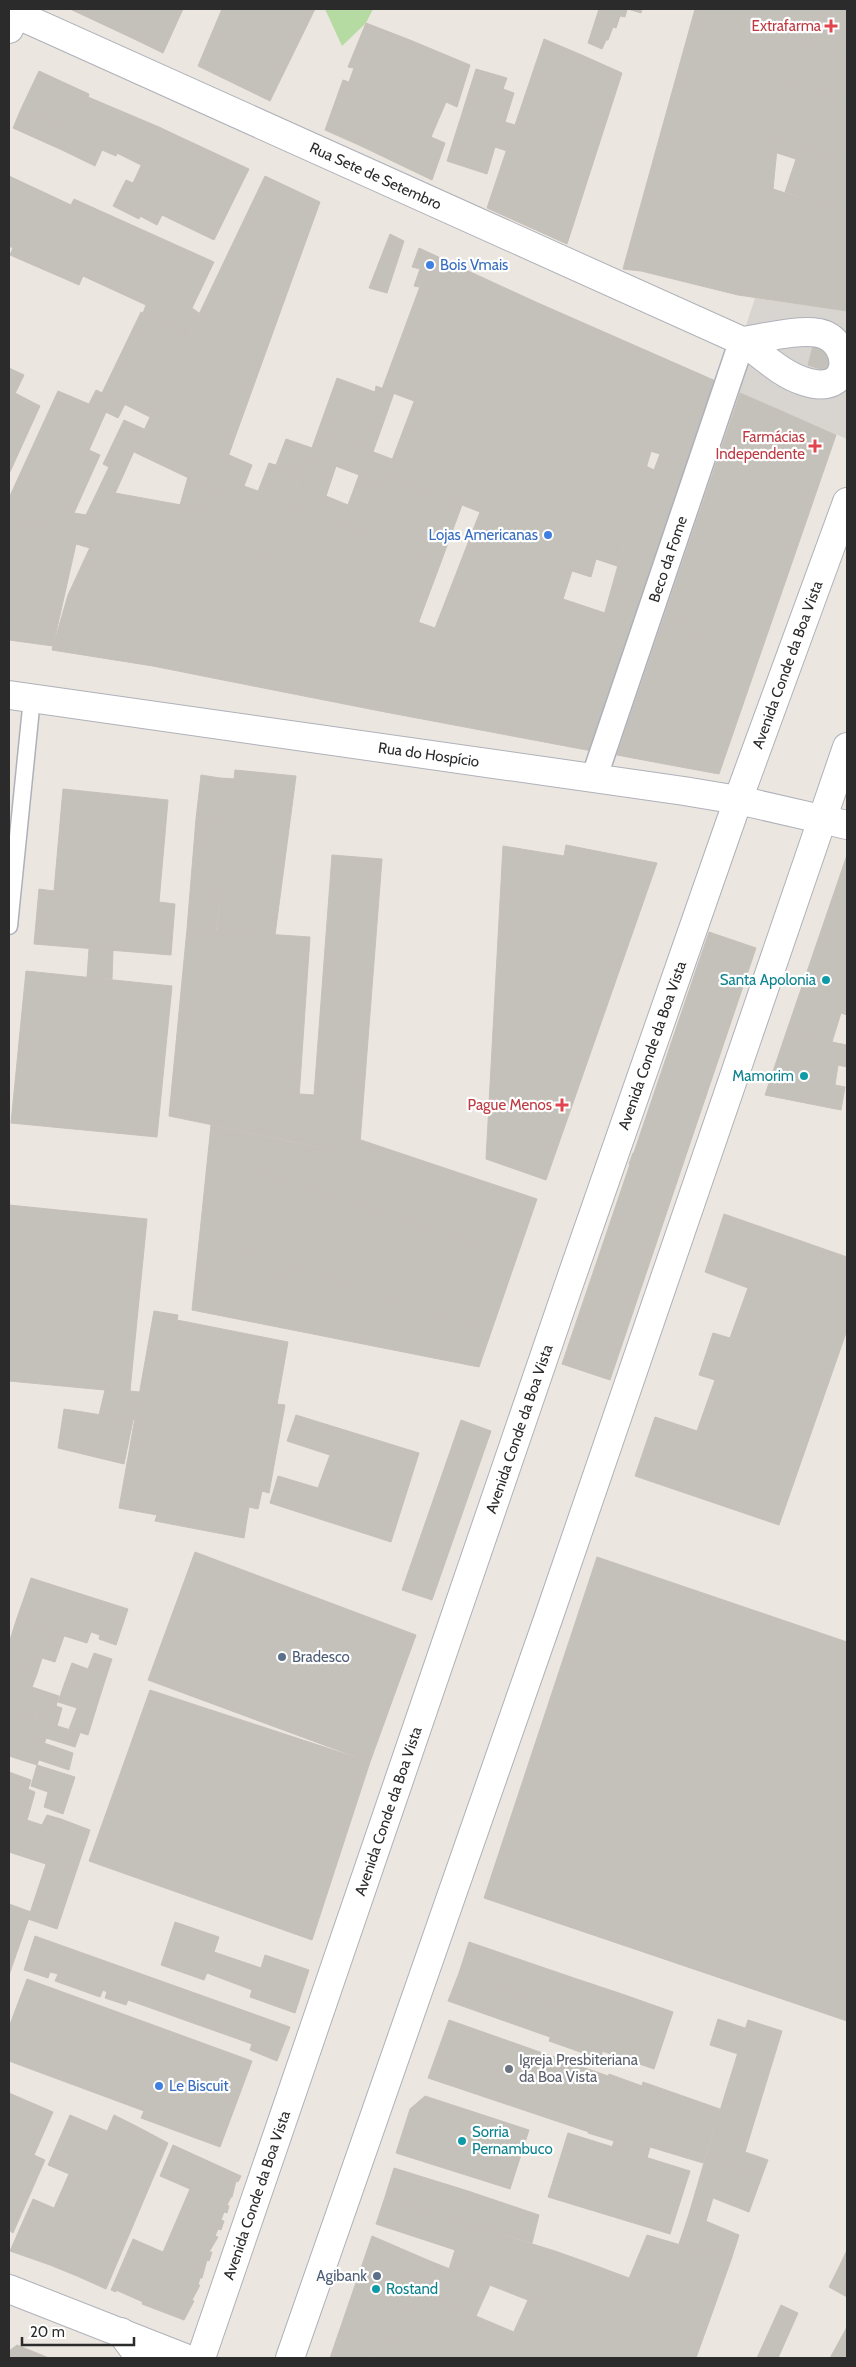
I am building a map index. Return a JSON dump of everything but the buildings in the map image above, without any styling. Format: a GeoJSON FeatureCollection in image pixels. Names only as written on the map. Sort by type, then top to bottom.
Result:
{"type":"FeatureCollection","features":[{"type":"Feature","properties":{"kind":"main road","name":"Rua Sete de Setembro"},"geometry":{"type":"LineString","coordinates":[[13,16],[742,340]]}},
{"type":"Feature","properties":{"kind":"main road","name":"Avenida Conde da Boa Vista"},"geometry":{"type":"LineString","coordinates":[[201,2358],[568,1287],[738,800],[847,502]]}},
{"type":"Feature","properties":{"kind":"main road","name":"Rua do Hospício"},"geometry":{"type":"LineString","coordinates":[[20,696],[738,800],[835,822]]}},
{"type":"Feature","properties":{"kind":"main road"},"geometry":{"type":"LineString","coordinates":[[290,2358],[552,1609],[835,822],[847,747]]}},
{"type":"Feature","properties":{"kind":"main road"},"geometry":{"type":"LineString","coordinates":[[9,2289],[185,2358]]}},
{"type":"Feature","properties":{"kind":"main road"},"geometry":{"type":"LineString","coordinates":[[121,2332],[140,2358]]}},
{"type":"Feature","properties":{"kind":"street","name":"Beco da Fome"},"geometry":{"type":"LineString","coordinates":[[594,778],[742,340]]}},
{"type":"Feature","properties":{"kind":"lane"},"geometry":{"type":"LineString","coordinates":[[9,926],[20,696]]}},
{"type":"Feature","properties":{"kind":"green space"},"geometry":{"type":"Polygon","coordinates":[[[325,9],[373,9],[366,23],[342,46],[325,9]]]}},
{"type":"Feature","properties":{"kind":"shaded area"},"geometry":{"type":"Polygon","coordinates":[[[755,298],[847,311],[847,439],[740,393],[727,384],[755,298]]]}},
{"type":"Feature","properties":{"kind":"place","name":"Extrafarma"},"geometry":{"type":"Point","coordinates":[831,26]}},
{"type":"Feature","properties":{"kind":"place","name":"Bois Vmais"},"geometry":{"type":"Point","coordinates":[430,265]}},
{"type":"Feature","properties":{"kind":"place","name":"Farmácias Independente"},"geometry":{"type":"Point","coordinates":[815,446]}},
{"type":"Feature","properties":{"kind":"place","name":"Lojas Americanas"},"geometry":{"type":"Point","coordinates":[548,535]}},
{"type":"Feature","properties":{"kind":"place","name":"Santa Apolonia"},"geometry":{"type":"Point","coordinates":[826,980]}},
{"type":"Feature","properties":{"kind":"place","name":"Mamorim"},"geometry":{"type":"Point","coordinates":[804,1076]}},
{"type":"Feature","properties":{"kind":"place","name":"Pague Menos"},"geometry":{"type":"Point","coordinates":[562,1105]}},
{"type":"Feature","properties":{"kind":"place","name":"Bradesco"},"geometry":{"type":"Point","coordinates":[282,1657]}},
{"type":"Feature","properties":{"kind":"place","name":"Igreja Presbiteriana da Boa Vista"},"geometry":{"type":"Point","coordinates":[509,2069]}},
{"type":"Feature","properties":{"kind":"place","name":"Le Biscuit"},"geometry":{"type":"Point","coordinates":[159,2086]}},
{"type":"Feature","properties":{"kind":"place","name":"Sorria Pernambuco"},"geometry":{"type":"Point","coordinates":[462,2141]}},
{"type":"Feature","properties":{"kind":"place","name":"Agibank"},"geometry":{"type":"Point","coordinates":[377,2276]}},
{"type":"Feature","properties":{"kind":"place","name":"Rostand"},"geometry":{"type":"Point","coordinates":[376,2289]}}]}
